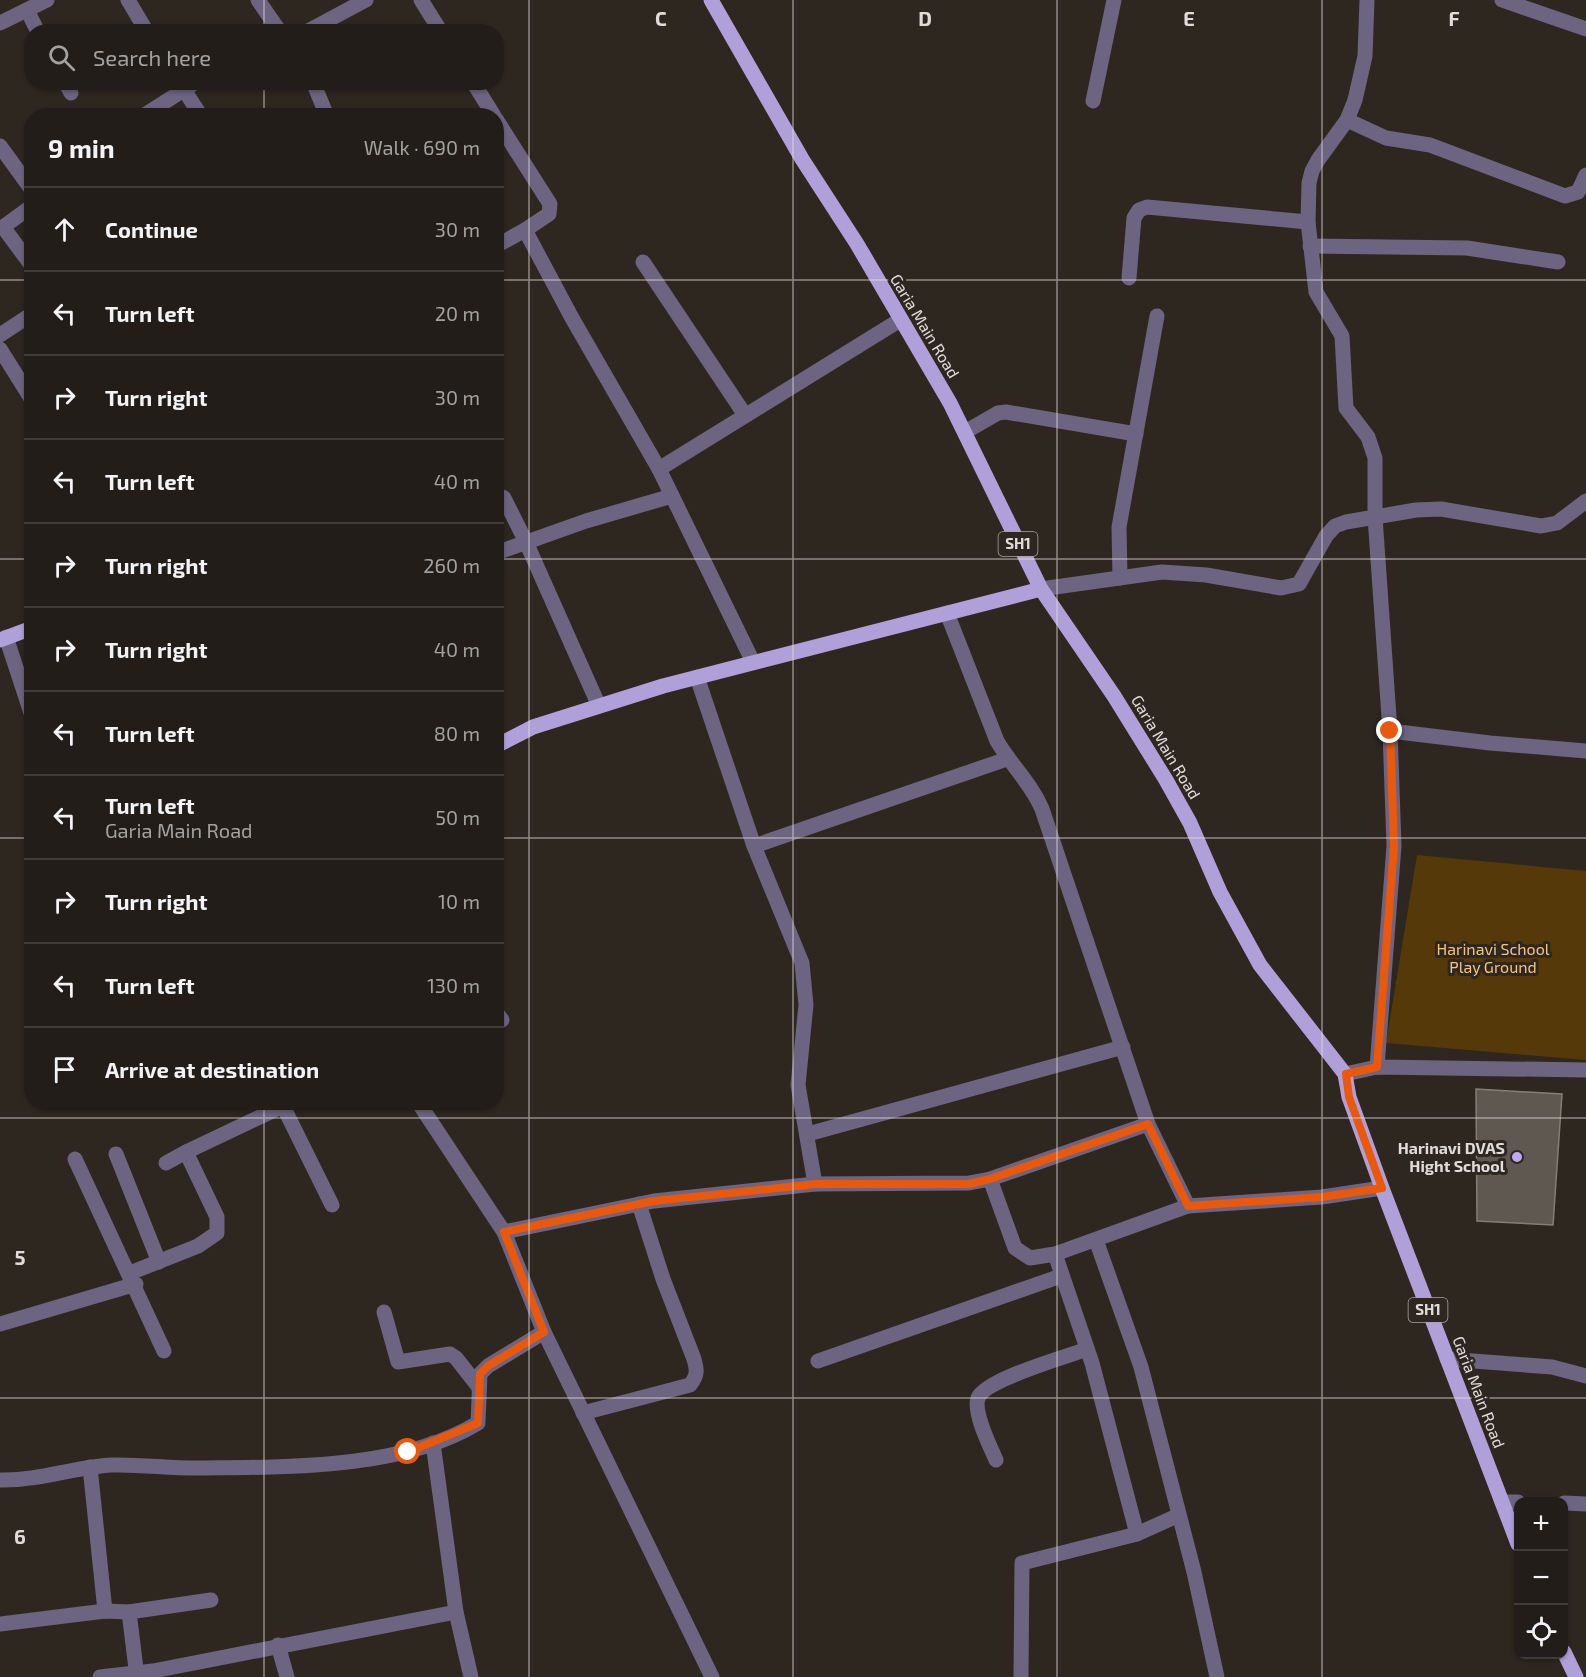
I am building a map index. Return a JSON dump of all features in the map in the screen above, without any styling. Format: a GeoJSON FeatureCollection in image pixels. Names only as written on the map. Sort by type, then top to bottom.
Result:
{"type":"FeatureCollection","features":[{"type":"Feature","properties":{"kind":"main road","name":"Garia Main Road"},"geometry":{"type":"LineString","coordinates":[[711,0],[802,159],[856,244],[964,432],[1041,589],[1114,696],[1166,780],[1190,823],[1220,892],[1260,965],[1346,1074],[1349,1097],[1382,1188],[1514,1534]]}},
{"type":"Feature","properties":{"kind":"main road"},"geometry":{"type":"LineString","coordinates":[[504,742],[533,727],[697,677],[1041,589]]}},
{"type":"Feature","properties":{"kind":"main road"},"geometry":{"type":"LineString","coordinates":[[3,638],[24,631]]}},
{"type":"Feature","properties":{"kind":"main road"},"geometry":{"type":"LineString","coordinates":[[1566,1659],[1575,1677]]}},
{"type":"Feature","properties":{"kind":"street"},"geometry":{"type":"LineString","coordinates":[[0,23],[47,0]]}},
{"type":"Feature","properties":{"kind":"street"},"geometry":{"type":"LineString","coordinates":[[128,0],[142,24]]}},
{"type":"Feature","properties":{"kind":"street"},"geometry":{"type":"LineString","coordinates":[[258,0],[274,24]]}},
{"type":"Feature","properties":{"kind":"street"},"geometry":{"type":"LineString","coordinates":[[321,24],[366,0]]}},
{"type":"Feature","properties":{"kind":"street"},"geometry":{"type":"LineString","coordinates":[[421,0],[436,24]]}},
{"type":"Feature","properties":{"kind":"street"},"geometry":{"type":"LineString","coordinates":[[1093,101],[1107,20],[1114,0]]}},
{"type":"Feature","properties":{"kind":"street"},"geometry":{"type":"LineString","coordinates":[[1367,0],[1365,56],[1355,100],[1347,120],[1312,171],[1308,222],[1316,292],[1342,336],[1346,408],[1373,447],[1375,517],[1390,731],[1394,846],[1377,1067]]}},
{"type":"Feature","properties":{"kind":"street"},"geometry":{"type":"LineString","coordinates":[[1502,0],[1586,29]]}},
{"type":"Feature","properties":{"kind":"street"},"geometry":{"type":"LineString","coordinates":[[27,10],[34,24]]}},
{"type":"Feature","properties":{"kind":"street"},"geometry":{"type":"LineString","coordinates":[[154,108],[178,90]]}},
{"type":"Feature","properties":{"kind":"street"},"geometry":{"type":"LineString","coordinates":[[189,90],[197,108]]}},
{"type":"Feature","properties":{"kind":"street"},"geometry":{"type":"LineString","coordinates":[[316,90],[324,108]]}},
{"type":"Feature","properties":{"kind":"street"},"geometry":{"type":"LineString","coordinates":[[478,90],[489,108]]}},
{"type":"Feature","properties":{"kind":"street"},"geometry":{"type":"LineString","coordinates":[[1347,120],[1386,138],[1430,145],[1565,196],[1578,192],[1586,174]]}},
{"type":"Feature","properties":{"kind":"street"},"geometry":{"type":"LineString","coordinates":[[504,131],[550,204],[549,214],[504,242]]}},
{"type":"Feature","properties":{"kind":"street"},"geometry":{"type":"LineString","coordinates":[[0,146],[24,179]]}},
{"type":"Feature","properties":{"kind":"street"},"geometry":{"type":"LineString","coordinates":[[1129,278],[1134,218],[1139,210],[1147,207],[1308,222]]}},
{"type":"Feature","properties":{"kind":"street"},"geometry":{"type":"LineString","coordinates":[[24,212],[3,227],[24,255]]}},
{"type":"Feature","properties":{"kind":"street"},"geometry":{"type":"LineString","coordinates":[[525,230],[572,318],[659,469],[753,662]]}},
{"type":"Feature","properties":{"kind":"street"},"geometry":{"type":"LineString","coordinates":[[1310,246],[1467,248],[1558,262]]}},
{"type":"Feature","properties":{"kind":"street"},"geometry":{"type":"LineString","coordinates":[[643,262],[745,415]]}},
{"type":"Feature","properties":{"kind":"street"},"geometry":{"type":"LineString","coordinates":[[1120,578],[1119,527],[1157,316]]}},
{"type":"Feature","properties":{"kind":"street"},"geometry":{"type":"LineString","coordinates":[[0,336],[24,320]]}},
{"type":"Feature","properties":{"kind":"street"},"geometry":{"type":"LineString","coordinates":[[659,469],[900,320]]}},
{"type":"Feature","properties":{"kind":"street"},"geometry":{"type":"LineString","coordinates":[[0,349],[24,387]]}},
{"type":"Feature","properties":{"kind":"street"},"geometry":{"type":"LineString","coordinates":[[964,432],[998,413],[1006,412],[1136,434]]}},
{"type":"Feature","properties":{"kind":"street"},"geometry":{"type":"LineString","coordinates":[[504,550],[672,496]]}},
{"type":"Feature","properties":{"kind":"street"},"geometry":{"type":"LineString","coordinates":[[504,498],[599,706]]}},
{"type":"Feature","properties":{"kind":"street"},"geometry":{"type":"LineString","coordinates":[[1041,589],[1162,572],[1186,573],[1281,588],[1291,587],[1299,584],[1326,536],[1335,526],[1416,510],[1458,510],[1525,525],[1541,526],[1557,524],[1586,501]]}},
{"type":"Feature","properties":{"kind":"street"},"geometry":{"type":"LineString","coordinates":[[947,613],[997,741],[1007,759],[1027,780],[1042,809],[1148,1124],[1188,1206]]}},
{"type":"Feature","properties":{"kind":"street"},"geometry":{"type":"LineString","coordinates":[[3,638],[24,694]]}},
{"type":"Feature","properties":{"kind":"street"},"geometry":{"type":"LineString","coordinates":[[697,677],[754,846],[804,972],[806,1005],[798,1085],[816,1184]]}},
{"type":"Feature","properties":{"kind":"street"},"geometry":{"type":"LineString","coordinates":[[1390,731],[1586,751]]}},
{"type":"Feature","properties":{"kind":"street"},"geometry":{"type":"LineString","coordinates":[[754,846],[1007,759]]}},
{"type":"Feature","properties":{"kind":"street"},"geometry":{"type":"LineString","coordinates":[[808,1134],[1123,1047]]}},
{"type":"Feature","properties":{"kind":"street"},"geometry":{"type":"LineString","coordinates":[[1346,1074],[1377,1067],[1586,1070]]}},
{"type":"Feature","properties":{"kind":"street"},"geometry":{"type":"LineString","coordinates":[[166,1163],[270,1110]]}},
{"type":"Feature","properties":{"kind":"street"},"geometry":{"type":"LineString","coordinates":[[285,1110],[332,1205]]}},
{"type":"Feature","properties":{"kind":"street"},"geometry":{"type":"LineString","coordinates":[[423,1110],[504,1232],[544,1332],[712,1677]]}},
{"type":"Feature","properties":{"kind":"street"},"geometry":{"type":"LineString","coordinates":[[504,1232],[639,1204],[816,1184],[950,1186],[990,1179],[1148,1124]]}},
{"type":"Feature","properties":{"kind":"street"},"geometry":{"type":"LineString","coordinates":[[0,1324],[133,1279],[159,1262],[198,1246],[217,1233],[217,1217],[186,1152]]}},
{"type":"Feature","properties":{"kind":"street"},"geometry":{"type":"LineString","coordinates":[[116,1154],[159,1262]]}},
{"type":"Feature","properties":{"kind":"street"},"geometry":{"type":"LineString","coordinates":[[75,1159],[133,1279],[164,1351]]}},
{"type":"Feature","properties":{"kind":"street"},"geometry":{"type":"LineString","coordinates":[[990,1179],[1014,1248],[1030,1258],[1055,1254],[1188,1206],[1322,1197],[1382,1188]]}},
{"type":"Feature","properties":{"kind":"street"},"geometry":{"type":"LineString","coordinates":[[583,1413],[690,1384],[697,1371],[663,1279],[639,1204]]}},
{"type":"Feature","properties":{"kind":"street"},"geometry":{"type":"LineString","coordinates":[[1096,1240],[1141,1367],[1217,1677]]}},
{"type":"Feature","properties":{"kind":"street"},"geometry":{"type":"LineString","coordinates":[[1055,1254],[1087,1349],[1137,1534]]}},
{"type":"Feature","properties":{"kind":"street"},"geometry":{"type":"LineString","coordinates":[[818,1361],[1061,1276]]}},
{"type":"Feature","properties":{"kind":"street"},"geometry":{"type":"LineString","coordinates":[[384,1312],[398,1362],[450,1354],[456,1358],[478,1386]]}},
{"type":"Feature","properties":{"kind":"street"},"geometry":{"type":"LineString","coordinates":[[0,1480],[26,1481],[90,1467],[113,1465],[202,1468],[325,1463],[385,1457],[433,1443],[478,1423],[480,1374],[488,1366],[544,1332]]}},
{"type":"Feature","properties":{"kind":"street"},"geometry":{"type":"LineString","coordinates":[[996,1460],[978,1409],[978,1399],[984,1391],[1000,1381],[1087,1349]]}},
{"type":"Feature","properties":{"kind":"street"},"geometry":{"type":"LineString","coordinates":[[1447,1359],[1552,1367],[1586,1377]]}},
{"type":"Feature","properties":{"kind":"street"},"geometry":{"type":"LineString","coordinates":[[433,1443],[456,1612],[471,1677]]}},
{"type":"Feature","properties":{"kind":"street"},"geometry":{"type":"LineString","coordinates":[[90,1467],[105,1611]]}},
{"type":"Feature","properties":{"kind":"street"},"geometry":{"type":"LineString","coordinates":[[1502,1502],[1514,1502]]}},
{"type":"Feature","properties":{"kind":"street"},"geometry":{"type":"LineString","coordinates":[[1568,1503],[1586,1503]]}},
{"type":"Feature","properties":{"kind":"street"},"geometry":{"type":"LineString","coordinates":[[1022,1677],[1022,1563],[1137,1534],[1179,1515]]}},
{"type":"Feature","properties":{"kind":"street"},"geometry":{"type":"LineString","coordinates":[[0,1624],[105,1611],[129,1612],[211,1600]]}},
{"type":"Feature","properties":{"kind":"street"},"geometry":{"type":"LineString","coordinates":[[129,1612],[137,1675]]}},
{"type":"Feature","properties":{"kind":"street"},"geometry":{"type":"LineString","coordinates":[[100,1677],[137,1675],[278,1645],[456,1612]]}},
{"type":"Feature","properties":{"kind":"street"},"geometry":{"type":"LineString","coordinates":[[278,1645],[287,1677]]}},
{"type":"Feature","properties":{"kind":"green space","name":"Harinavi School Play Ground"},"geometry":{"type":"Polygon","coordinates":[[[1417,855],[1586,871],[1586,1060],[1386,1043],[1417,855]]]}},
{"type":"Feature","properties":{"kind":"building","name":"Harinavi DVAS Hight School"},"geometry":{"type":"Polygon","coordinates":[[[1476,1089],[1562,1094],[1553,1225],[1477,1221],[1476,1089]]]}},
{"type":"Feature","properties":{"kind":"place","name":"Harinavi DVAS Hight School"},"geometry":{"type":"Point","coordinates":[1517,1157]}},
{"type":"Feature","properties":{"kind":"route"},"geometry":{"type":"LineString","coordinates":[[408,1452],[478,1423],[480,1374],[488,1366],[544,1332],[504,1232],[654,1201],[816,1184],[950,1186],[969,1184],[990,1179],[1148,1124],[1188,1206],[1322,1197],[1382,1188],[1349,1097],[1346,1074],[1377,1067],[1394,846],[1390,731]]}}]}
